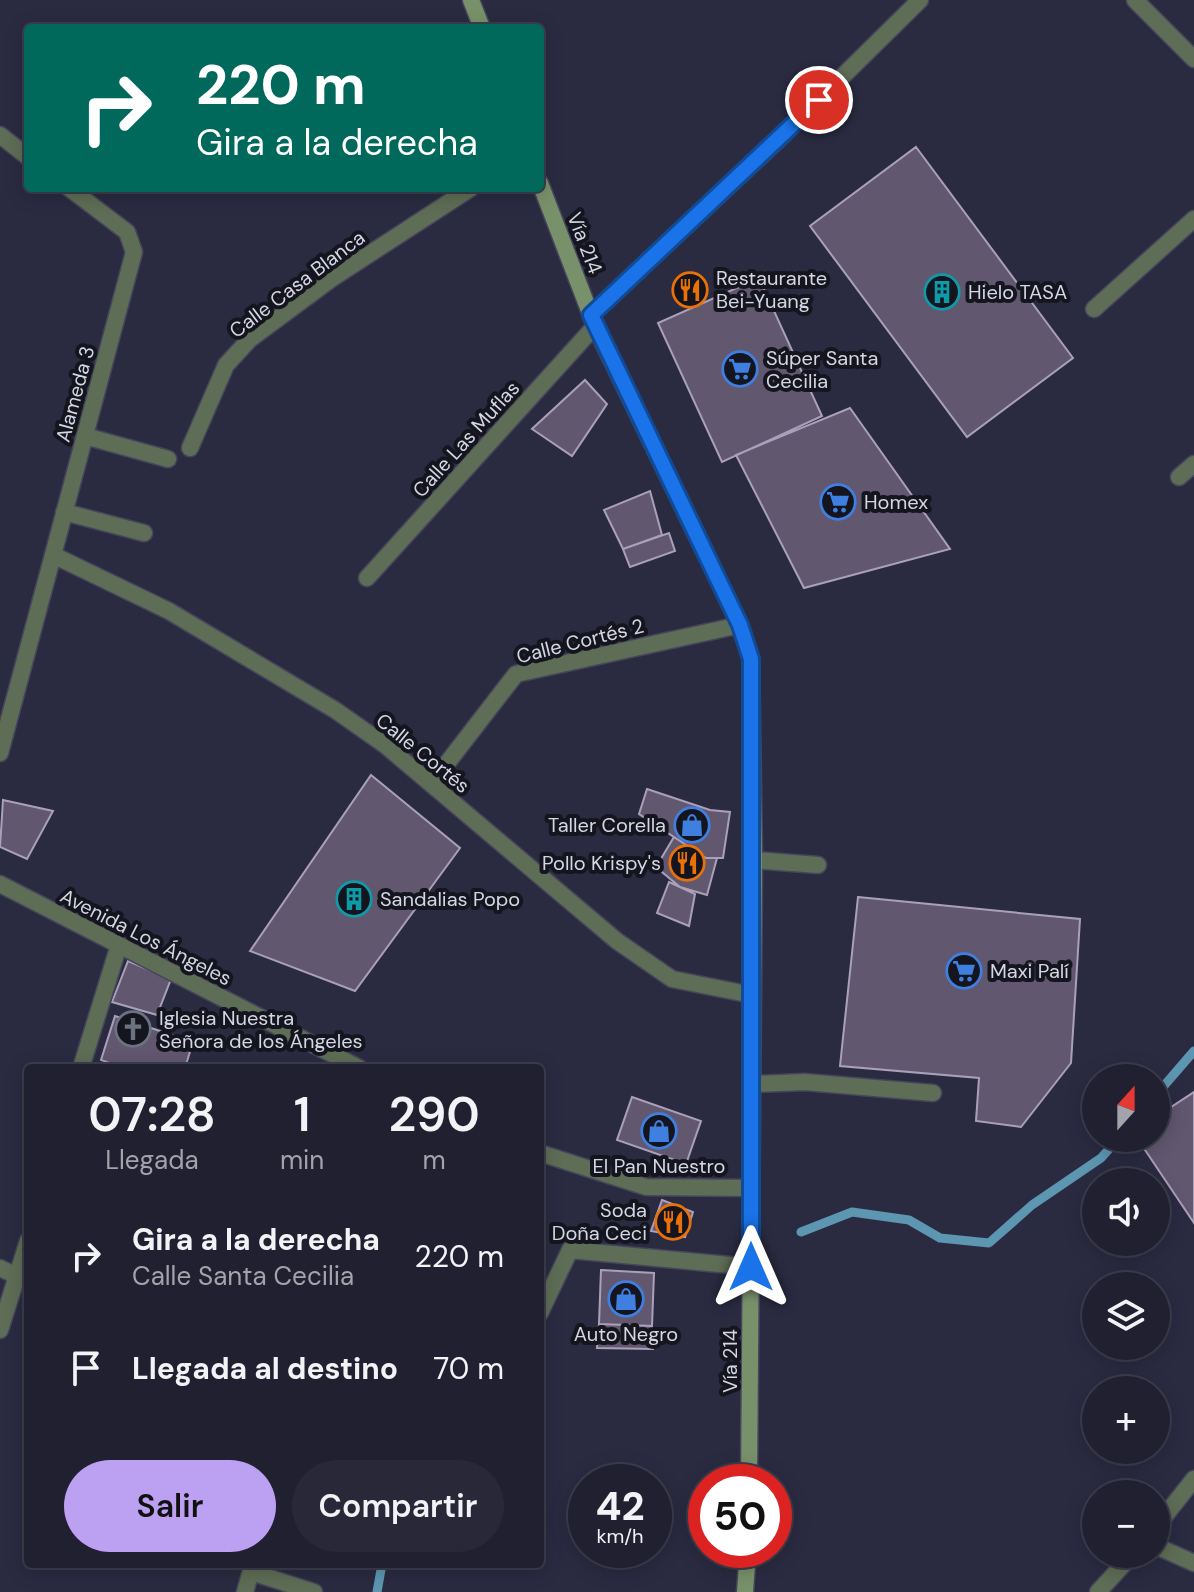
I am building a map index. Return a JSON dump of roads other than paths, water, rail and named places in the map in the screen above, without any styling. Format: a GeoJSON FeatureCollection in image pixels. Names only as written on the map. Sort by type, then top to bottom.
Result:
{"type":"FeatureCollection","features":[{"type":"Feature","properties":{"kind":"main road"},"geometry":{"type":"LineString","coordinates":[[471,0],[480,24]]}},
{"type":"Feature","properties":{"kind":"main road","name":"Vía 214"},"geometry":{"type":"LineString","coordinates":[[543,192],[593,321],[740,625],[751,659],[754,860],[749,1464]]}},
{"type":"Feature","properties":{"kind":"main road"},"geometry":{"type":"LineString","coordinates":[[745,1592],[747,1568]]}},
{"type":"Feature","properties":{"kind":"street","name":"Calle Las Muflas"},"geometry":{"type":"LineString","coordinates":[[367,578],[593,321],[920,0]]}},
{"type":"Feature","properties":{"kind":"street"},"geometry":{"type":"LineString","coordinates":[[1135,0],[1194,59]]}},
{"type":"Feature","properties":{"kind":"street"},"geometry":{"type":"LineString","coordinates":[[0,135],[24,154]]}},
{"type":"Feature","properties":{"kind":"street","name":"Alameda 3"},"geometry":{"type":"LineString","coordinates":[[0,753],[134,252],[127,232],[74,192]]}},
{"type":"Feature","properties":{"kind":"street","name":"Calle Casa Blanca"},"geometry":{"type":"LineString","coordinates":[[190,448],[226,365],[250,339],[331,279],[465,192]]}},
{"type":"Feature","properties":{"kind":"street"},"geometry":{"type":"LineString","coordinates":[[1094,309],[1194,219]]}},
{"type":"Feature","properties":{"kind":"street"},"geometry":{"type":"LineString","coordinates":[[85,436],[168,459]]}},
{"type":"Feature","properties":{"kind":"street"},"geometry":{"type":"LineString","coordinates":[[1179,477],[1194,464]]}},
{"type":"Feature","properties":{"kind":"street"},"geometry":{"type":"LineString","coordinates":[[64,512],[144,533]]}},
{"type":"Feature","properties":{"kind":"street","name":"Calle Cortés"},"geometry":{"type":"LineString","coordinates":[[53,555],[169,611],[335,710],[431,784],[617,941],[672,979],[752,995]]}},
{"type":"Feature","properties":{"kind":"street","name":"Calle Cortés 2"},"geometry":{"type":"LineString","coordinates":[[431,784],[516,674],[740,625]]}},
{"type":"Feature","properties":{"kind":"street"},"geometry":{"type":"LineString","coordinates":[[754,860],[818,865]]}},
{"type":"Feature","properties":{"kind":"street","name":"Avenida Los Ángeles"},"geometry":{"type":"LineString","coordinates":[[0,884],[119,945],[330,1062]]}},
{"type":"Feature","properties":{"kind":"street"},"geometry":{"type":"LineString","coordinates":[[82,1064],[119,945]]}},
{"type":"Feature","properties":{"kind":"street"},"geometry":{"type":"LineString","coordinates":[[753,1084],[805,1082],[933,1093]]}},
{"type":"Feature","properties":{"kind":"street"},"geometry":{"type":"LineString","coordinates":[[544,1154],[646,1187],[750,1188]]}},
{"type":"Feature","properties":{"kind":"street"},"geometry":{"type":"LineString","coordinates":[[544,1305],[570,1250],[751,1267]]}},
{"type":"Feature","properties":{"kind":"street"},"geometry":{"type":"LineString","coordinates":[[0,1330],[24,1254]]}},
{"type":"Feature","properties":{"kind":"street"},"geometry":{"type":"LineString","coordinates":[[0,1268],[17,1276]]}},
{"type":"Feature","properties":{"kind":"street"},"geometry":{"type":"LineString","coordinates":[[1170,1509],[1194,1479]]}},
{"type":"Feature","properties":{"kind":"street"},"geometry":{"type":"LineString","coordinates":[[1170,1552],[1194,1563]]}},
{"type":"Feature","properties":{"kind":"street"},"geometry":{"type":"LineString","coordinates":[[245,1592],[252,1568],[314,1592]]}},
{"type":"Feature","properties":{"kind":"street"},"geometry":{"type":"LineString","coordinates":[[1098,1592],[1120,1568]]}},
{"type":"Feature","properties":{"kind":"waterway"},"geometry":{"type":"LineString","coordinates":[[1170,1079],[1194,1051]]}},
{"type":"Feature","properties":{"kind":"waterway"},"geometry":{"type":"LineString","coordinates":[[801,1232],[852,1212],[909,1220],[940,1238],[989,1243],[1032,1205],[1106,1152]]}},
{"type":"Feature","properties":{"kind":"waterway"},"geometry":{"type":"LineString","coordinates":[[377,1592],[381,1568]]}},
{"type":"Feature","properties":{"kind":"place","name":"Restaurante Bei-Yuang"},"geometry":{"type":"Point","coordinates":[690,290]}},
{"type":"Feature","properties":{"kind":"place","name":"Hielo TASA"},"geometry":{"type":"Point","coordinates":[942,292]}},
{"type":"Feature","properties":{"kind":"place","name":"Súper Santa Cecilia"},"geometry":{"type":"Point","coordinates":[740,369]}},
{"type":"Feature","properties":{"kind":"place","name":"Homex"},"geometry":{"type":"Point","coordinates":[838,502]}},
{"type":"Feature","properties":{"kind":"place","name":"Taller Corella"},"geometry":{"type":"Point","coordinates":[692,825]}},
{"type":"Feature","properties":{"kind":"place","name":"Pollo Krispy's"},"geometry":{"type":"Point","coordinates":[687,863]}},
{"type":"Feature","properties":{"kind":"place","name":"Sandalias Popo"},"geometry":{"type":"Point","coordinates":[354,899]}},
{"type":"Feature","properties":{"kind":"place","name":"Maxi Palí"},"geometry":{"type":"Point","coordinates":[964,971]}},
{"type":"Feature","properties":{"kind":"place","name":"Iglesia Nuestra Señora de los Ángeles"},"geometry":{"type":"Point","coordinates":[133,1029]}},
{"type":"Feature","properties":{"kind":"place","name":"El Pan Nuestro"},"geometry":{"type":"Point","coordinates":[659,1131]}},
{"type":"Feature","properties":{"kind":"place","name":"Soda Doña Ceci"},"geometry":{"type":"Point","coordinates":[673,1222]}},
{"type":"Feature","properties":{"kind":"place","name":"Auto Negro"},"geometry":{"type":"Point","coordinates":[626,1299]}}]}
